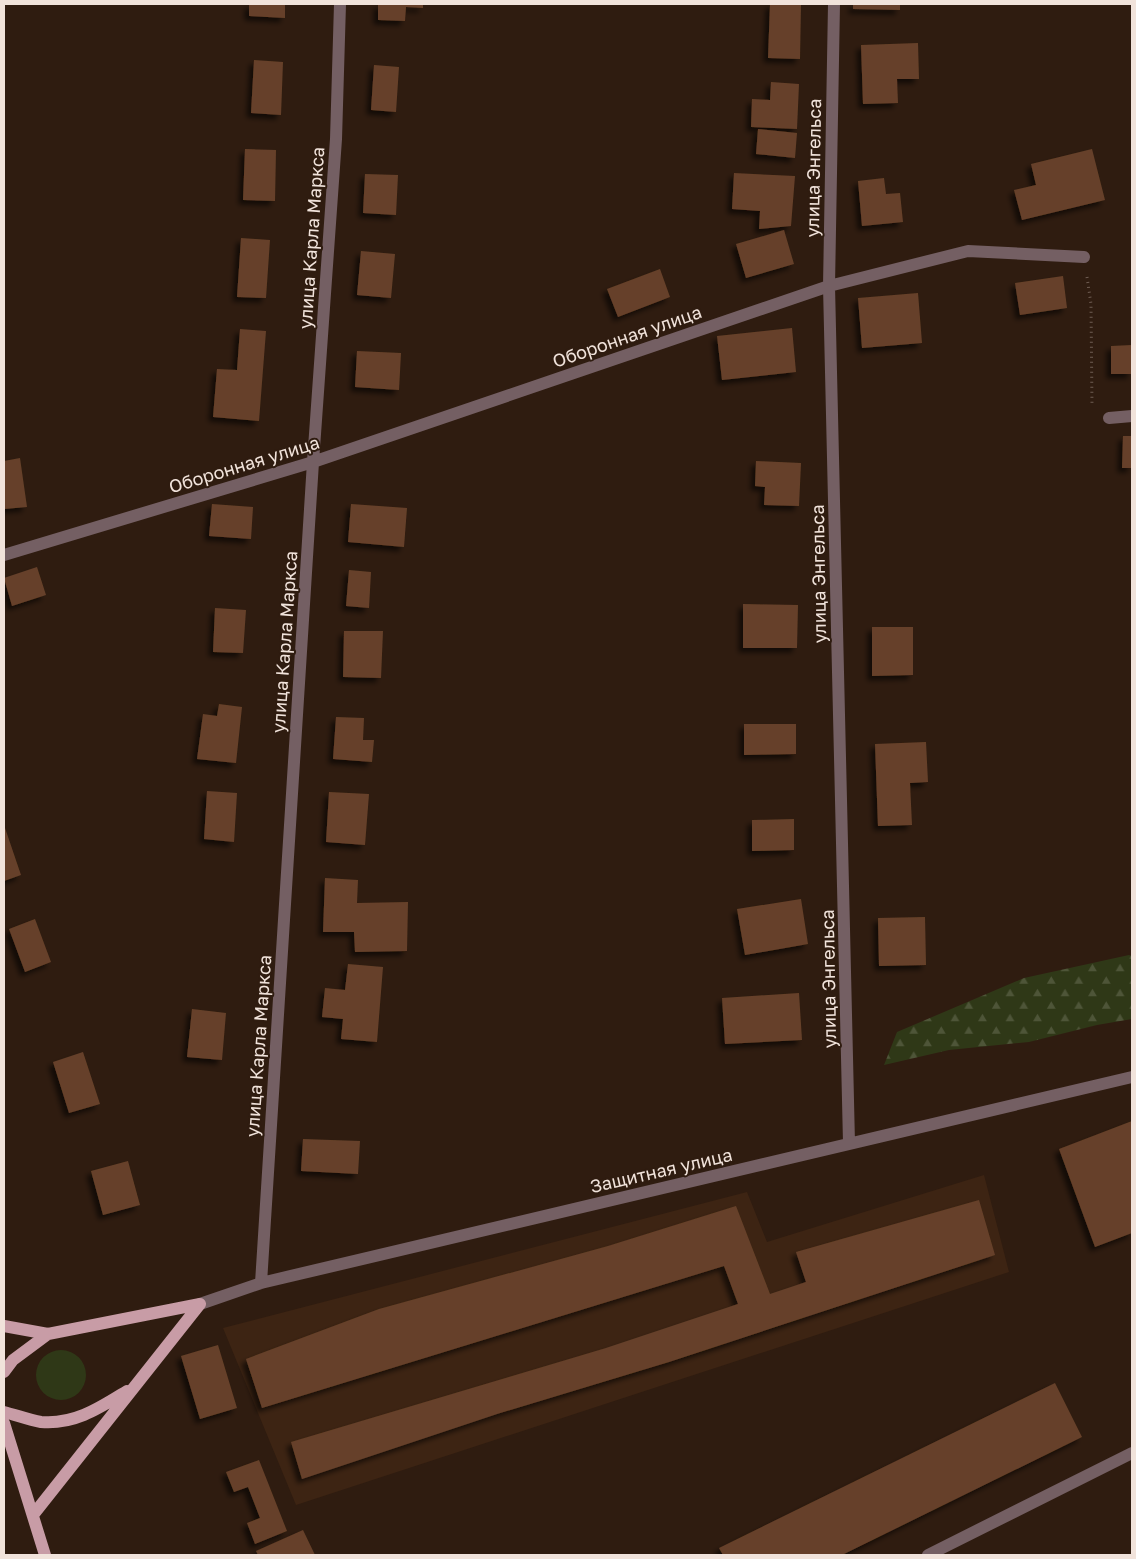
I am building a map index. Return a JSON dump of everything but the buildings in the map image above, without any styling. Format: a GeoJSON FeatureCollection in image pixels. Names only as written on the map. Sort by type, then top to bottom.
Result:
{"type":"FeatureCollection","features":[{"type":"Feature","properties":{"kind":"main road"},"geometry":{"type":"LineString","coordinates":[[4,1326],[48,1334],[200,1304]]}},
{"type":"Feature","properties":{"kind":"main road"},"geometry":{"type":"LineString","coordinates":[[34,1515],[200,1304]]}},
{"type":"Feature","properties":{"kind":"main road"},"geometry":{"type":"LineString","coordinates":[[4,1372],[13,1360],[48,1334]]}},
{"type":"Feature","properties":{"kind":"main road"},"geometry":{"type":"LineString","coordinates":[[4,1412],[41,1422],[63,1422],[91,1413],[136,1385]]}},
{"type":"Feature","properties":{"kind":"main road"},"geometry":{"type":"LineString","coordinates":[[4,1423],[46,1555]]}},
{"type":"Feature","properties":{"kind":"street","name":"улица Карла Маркса"},"geometry":{"type":"LineString","coordinates":[[261,1283],[313,462],[336,139],[340,4]]}},
{"type":"Feature","properties":{"kind":"street","name":"улица Энгельса"},"geometry":{"type":"LineString","coordinates":[[834,4],[829,286],[849,1143]]}},
{"type":"Feature","properties":{"kind":"street","name":"Оборонная улица"},"geometry":{"type":"LineString","coordinates":[[4,555],[313,462],[829,286],[968,250],[1084,257]]}},
{"type":"Feature","properties":{"kind":"street"},"geometry":{"type":"LineString","coordinates":[[1109,418],[1132,416]]}},
{"type":"Feature","properties":{"kind":"street","name":"Защитная улица"},"geometry":{"type":"LineString","coordinates":[[200,1304],[261,1283],[1132,1077]]}},
{"type":"Feature","properties":{"kind":"street"},"geometry":{"type":"LineString","coordinates":[[928,1555],[1132,1453]]}},
{"type":"Feature","properties":{"kind":"path"},"geometry":{"type":"LineString","coordinates":[[1084,257],[1091,304],[1092,407],[1109,418]]}},
{"type":"Feature","properties":{"kind":"shaded area"},"geometry":{"type":"Polygon","coordinates":[[[984,1175],[1009,1272],[296,1505],[223,1328],[747,1192],[767,1242],[984,1175]]]}},
{"type":"Feature","properties":{"kind":"green space"},"geometry":{"type":"Polygon","coordinates":[[[1129,955],[1132,956],[1132,1019],[1097,1025],[1029,1042],[949,1050],[884,1065],[897,1032],[1024,978],[1129,955]]]}},
{"type":"Feature","properties":{"kind":"green space"},"geometry":{"type":"Polygon","coordinates":[[[56,1350],[66,1350],[79,1357],[86,1370],[86,1380],[79,1393],[66,1400],[56,1400],[47,1396],[40,1389],[36,1380],[36,1370],[40,1361],[47,1354],[56,1350]]]}}]}
